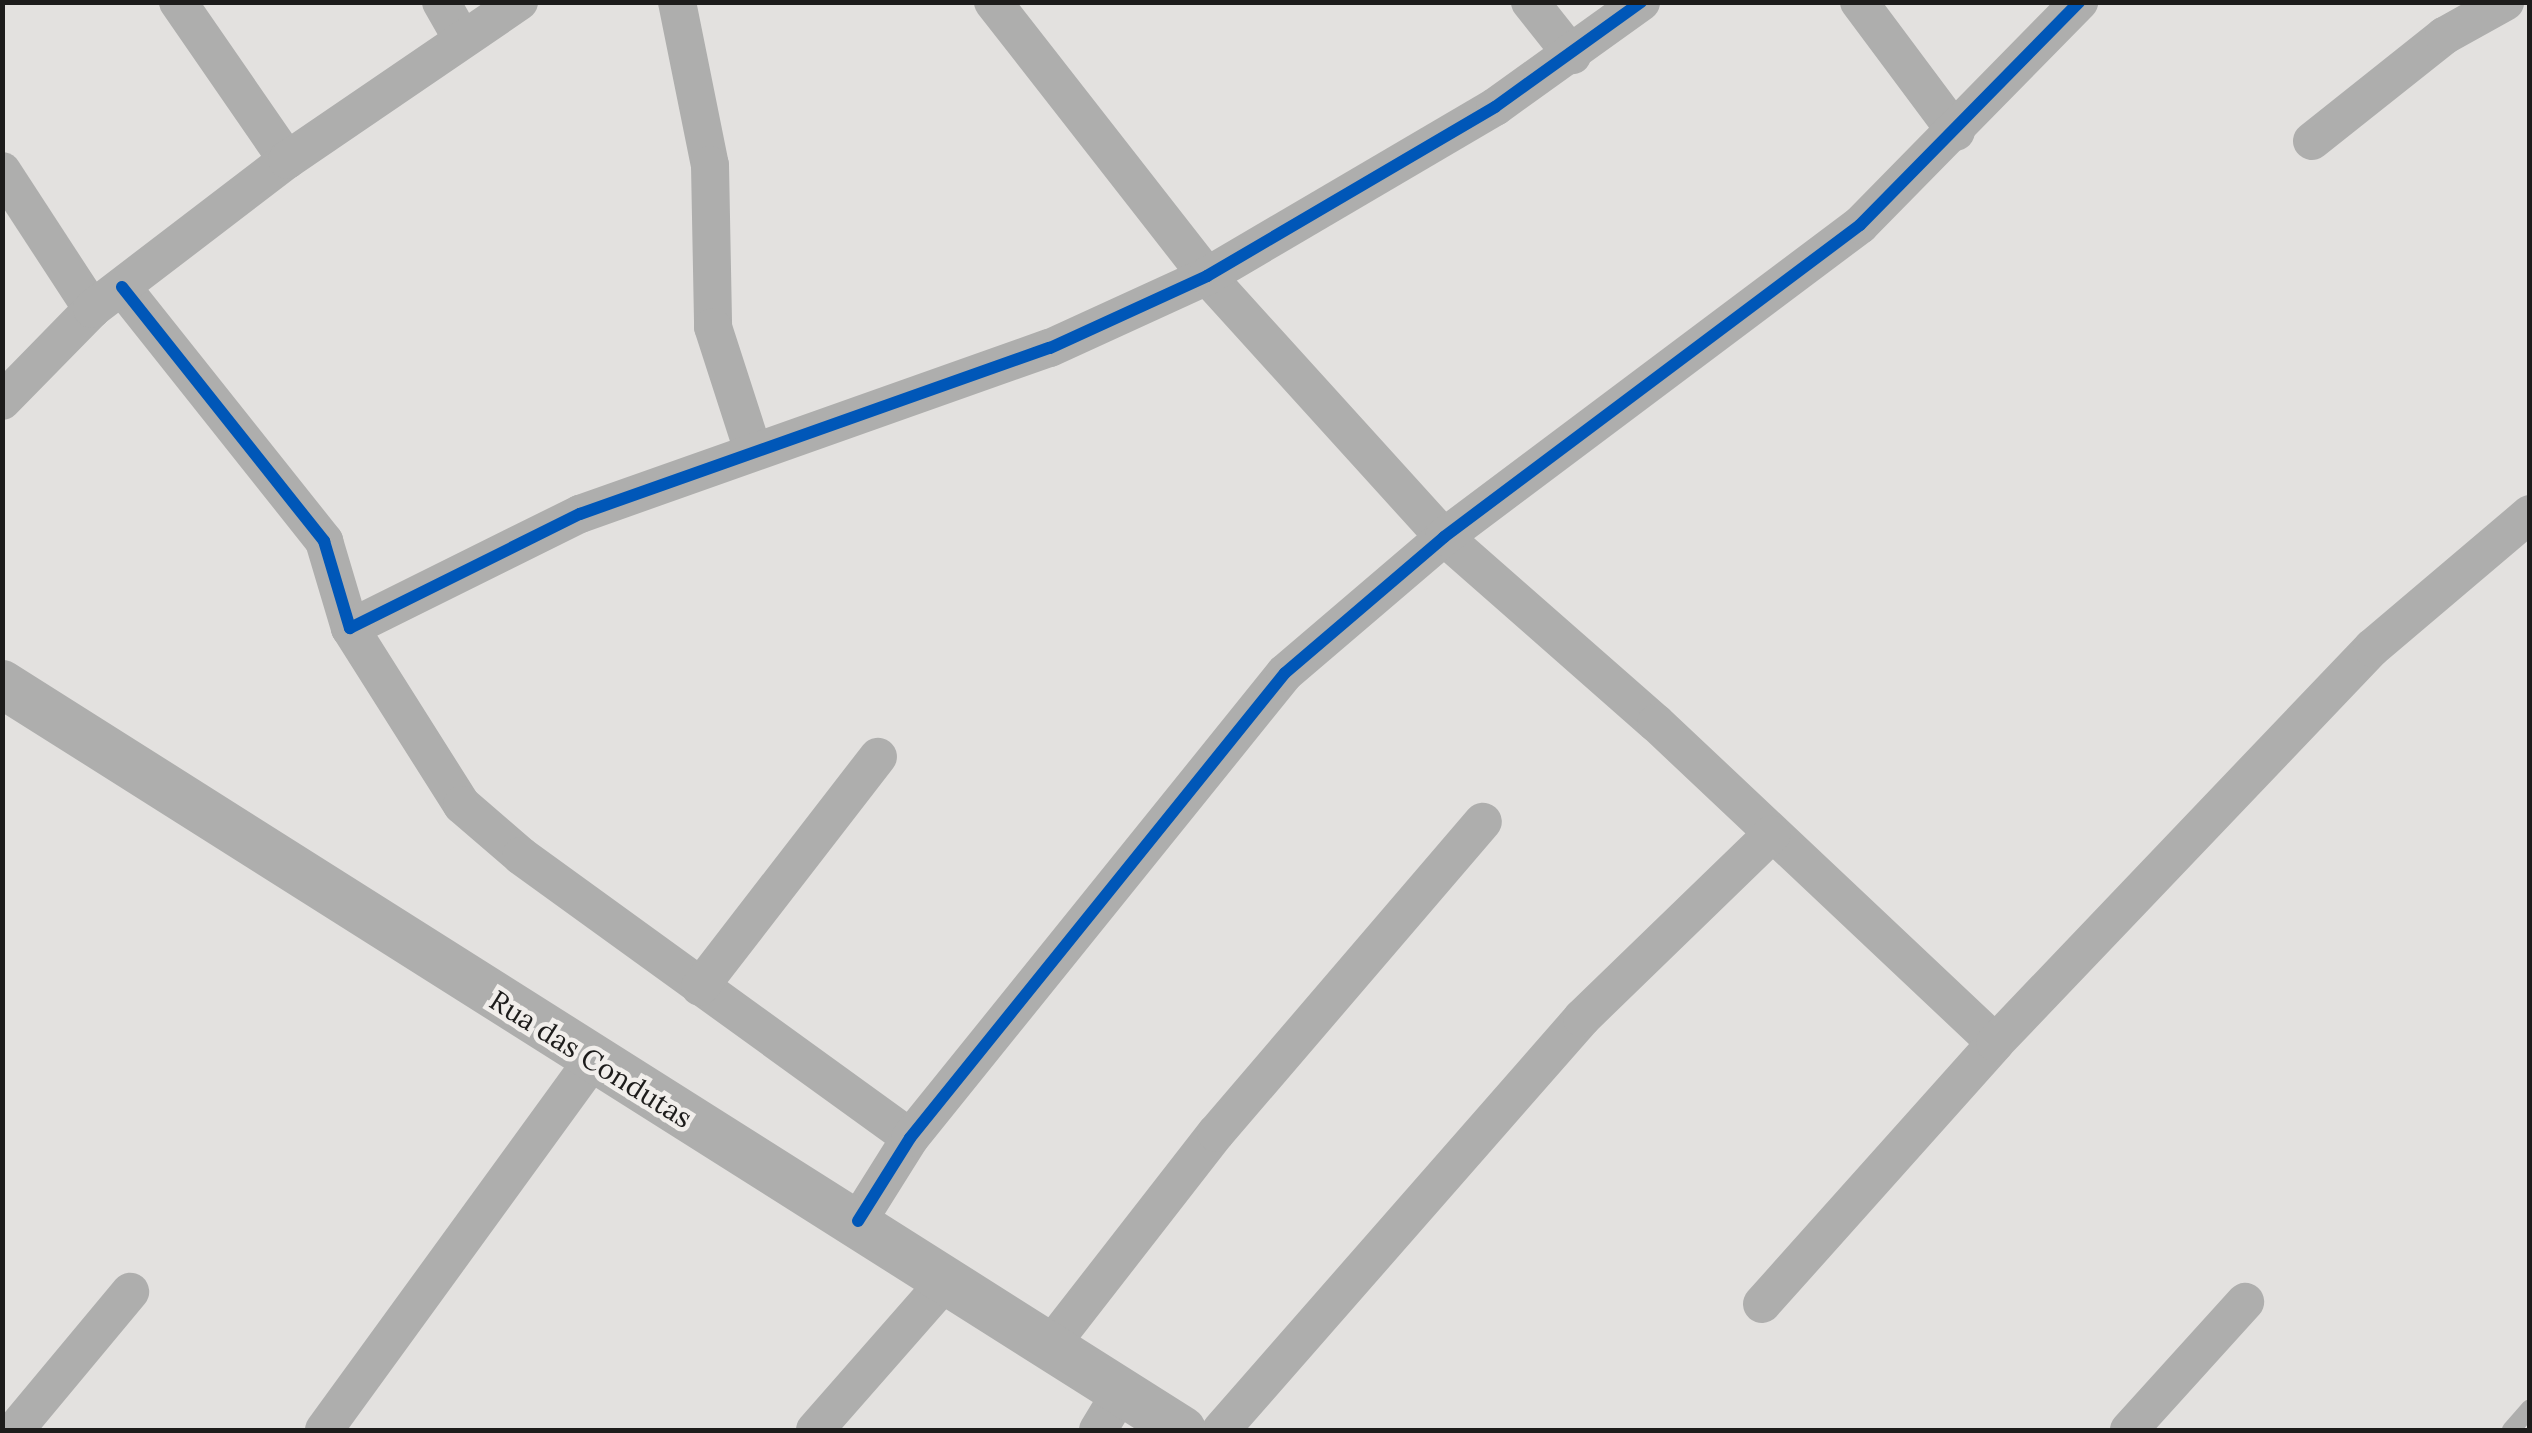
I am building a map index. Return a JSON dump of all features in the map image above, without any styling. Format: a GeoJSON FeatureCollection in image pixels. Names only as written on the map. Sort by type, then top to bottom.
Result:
{"type":"FeatureCollection","features":[{"type":"Feature","properties":{"kind":"street"},"geometry":{"type":"LineString","coordinates":[[178,2],[287,160]]}},
{"type":"Feature","properties":{"kind":"street"},"geometry":{"type":"LineString","coordinates":[[441,2],[461,36]]}},
{"type":"Feature","properties":{"kind":"street"},"geometry":{"type":"LineString","coordinates":[[2,400],[107,298],[287,160],[461,36],[519,2]]}},
{"type":"Feature","properties":{"kind":"street"},"geometry":{"type":"LineString","coordinates":[[678,2],[710,165],[713,326],[753,451]]}},
{"type":"Feature","properties":{"kind":"street"},"geometry":{"type":"LineString","coordinates":[[993,2],[1207,276],[1444,537],[1995,1042]]}},
{"type":"Feature","properties":{"kind":"street"},"geometry":{"type":"LineString","coordinates":[[1530,2],[1572,55]]}},
{"type":"Feature","properties":{"kind":"street"},"geometry":{"type":"LineString","coordinates":[[350,628],[580,514],[1050,348],[1207,276],[1572,55],[1641,2]]}},
{"type":"Feature","properties":{"kind":"street"},"geometry":{"type":"LineString","coordinates":[[1859,2],[1956,132]]}},
{"type":"Feature","properties":{"kind":"street"},"geometry":{"type":"LineString","coordinates":[[858,1221],[910,1138],[1285,673],[1444,537],[1744,317],[1860,224],[1956,132],[2079,2]]}},
{"type":"Feature","properties":{"kind":"street"},"geometry":{"type":"LineString","coordinates":[[2312,141],[2444,36],[2505,2]]}},
{"type":"Feature","properties":{"kind":"street"},"geometry":{"type":"LineString","coordinates":[[2,171],[107,298],[324,541],[350,628],[462,805],[521,856],[910,1138]]}},
{"type":"Feature","properties":{"kind":"street"},"geometry":{"type":"LineString","coordinates":[[1762,1304],[1995,1042],[2372,648],[2530,514]]}},
{"type":"Feature","properties":{"kind":"street","name":"Rua das Condutas"},"geometry":{"type":"LineString","coordinates":[[6,693],[591,1062],[858,1221],[1050,1346],[1110,1412],[1182,1430]]}},
{"type":"Feature","properties":{"kind":"street"},"geometry":{"type":"LineString","coordinates":[[700,987],[878,757]]}},
{"type":"Feature","properties":{"kind":"street"},"geometry":{"type":"LineString","coordinates":[[1050,1346],[1216,1133],[1484,822]]}},
{"type":"Feature","properties":{"kind":"street"},"geometry":{"type":"LineString","coordinates":[[1221,1430],[1582,1018],[1772,834]]}},
{"type":"Feature","properties":{"kind":"street"},"geometry":{"type":"LineString","coordinates":[[324,1430],[591,1062]]}},
{"type":"Feature","properties":{"kind":"street"},"geometry":{"type":"LineString","coordinates":[[815,1430],[946,1281]]}},
{"type":"Feature","properties":{"kind":"street"},"geometry":{"type":"LineString","coordinates":[[16,1430],[130,1292]]}},
{"type":"Feature","properties":{"kind":"street"},"geometry":{"type":"LineString","coordinates":[[2129,1430],[2245,1302]]}},
{"type":"Feature","properties":{"kind":"lane"},"geometry":{"type":"LineString","coordinates":[[2510,1430],[2530,1408]]}},
{"type":"Feature","properties":{"kind":"cycle path"},"geometry":{"type":"LineString","coordinates":[[122,287],[324,541],[350,628],[580,514],[1050,348],[1207,276],[1495,107],[1641,2]]}},
{"type":"Feature","properties":{"kind":"cycle path"},"geometry":{"type":"LineString","coordinates":[[858,1221],[910,1138],[1285,673],[1444,537],[1860,225],[2079,2]]}}]}
